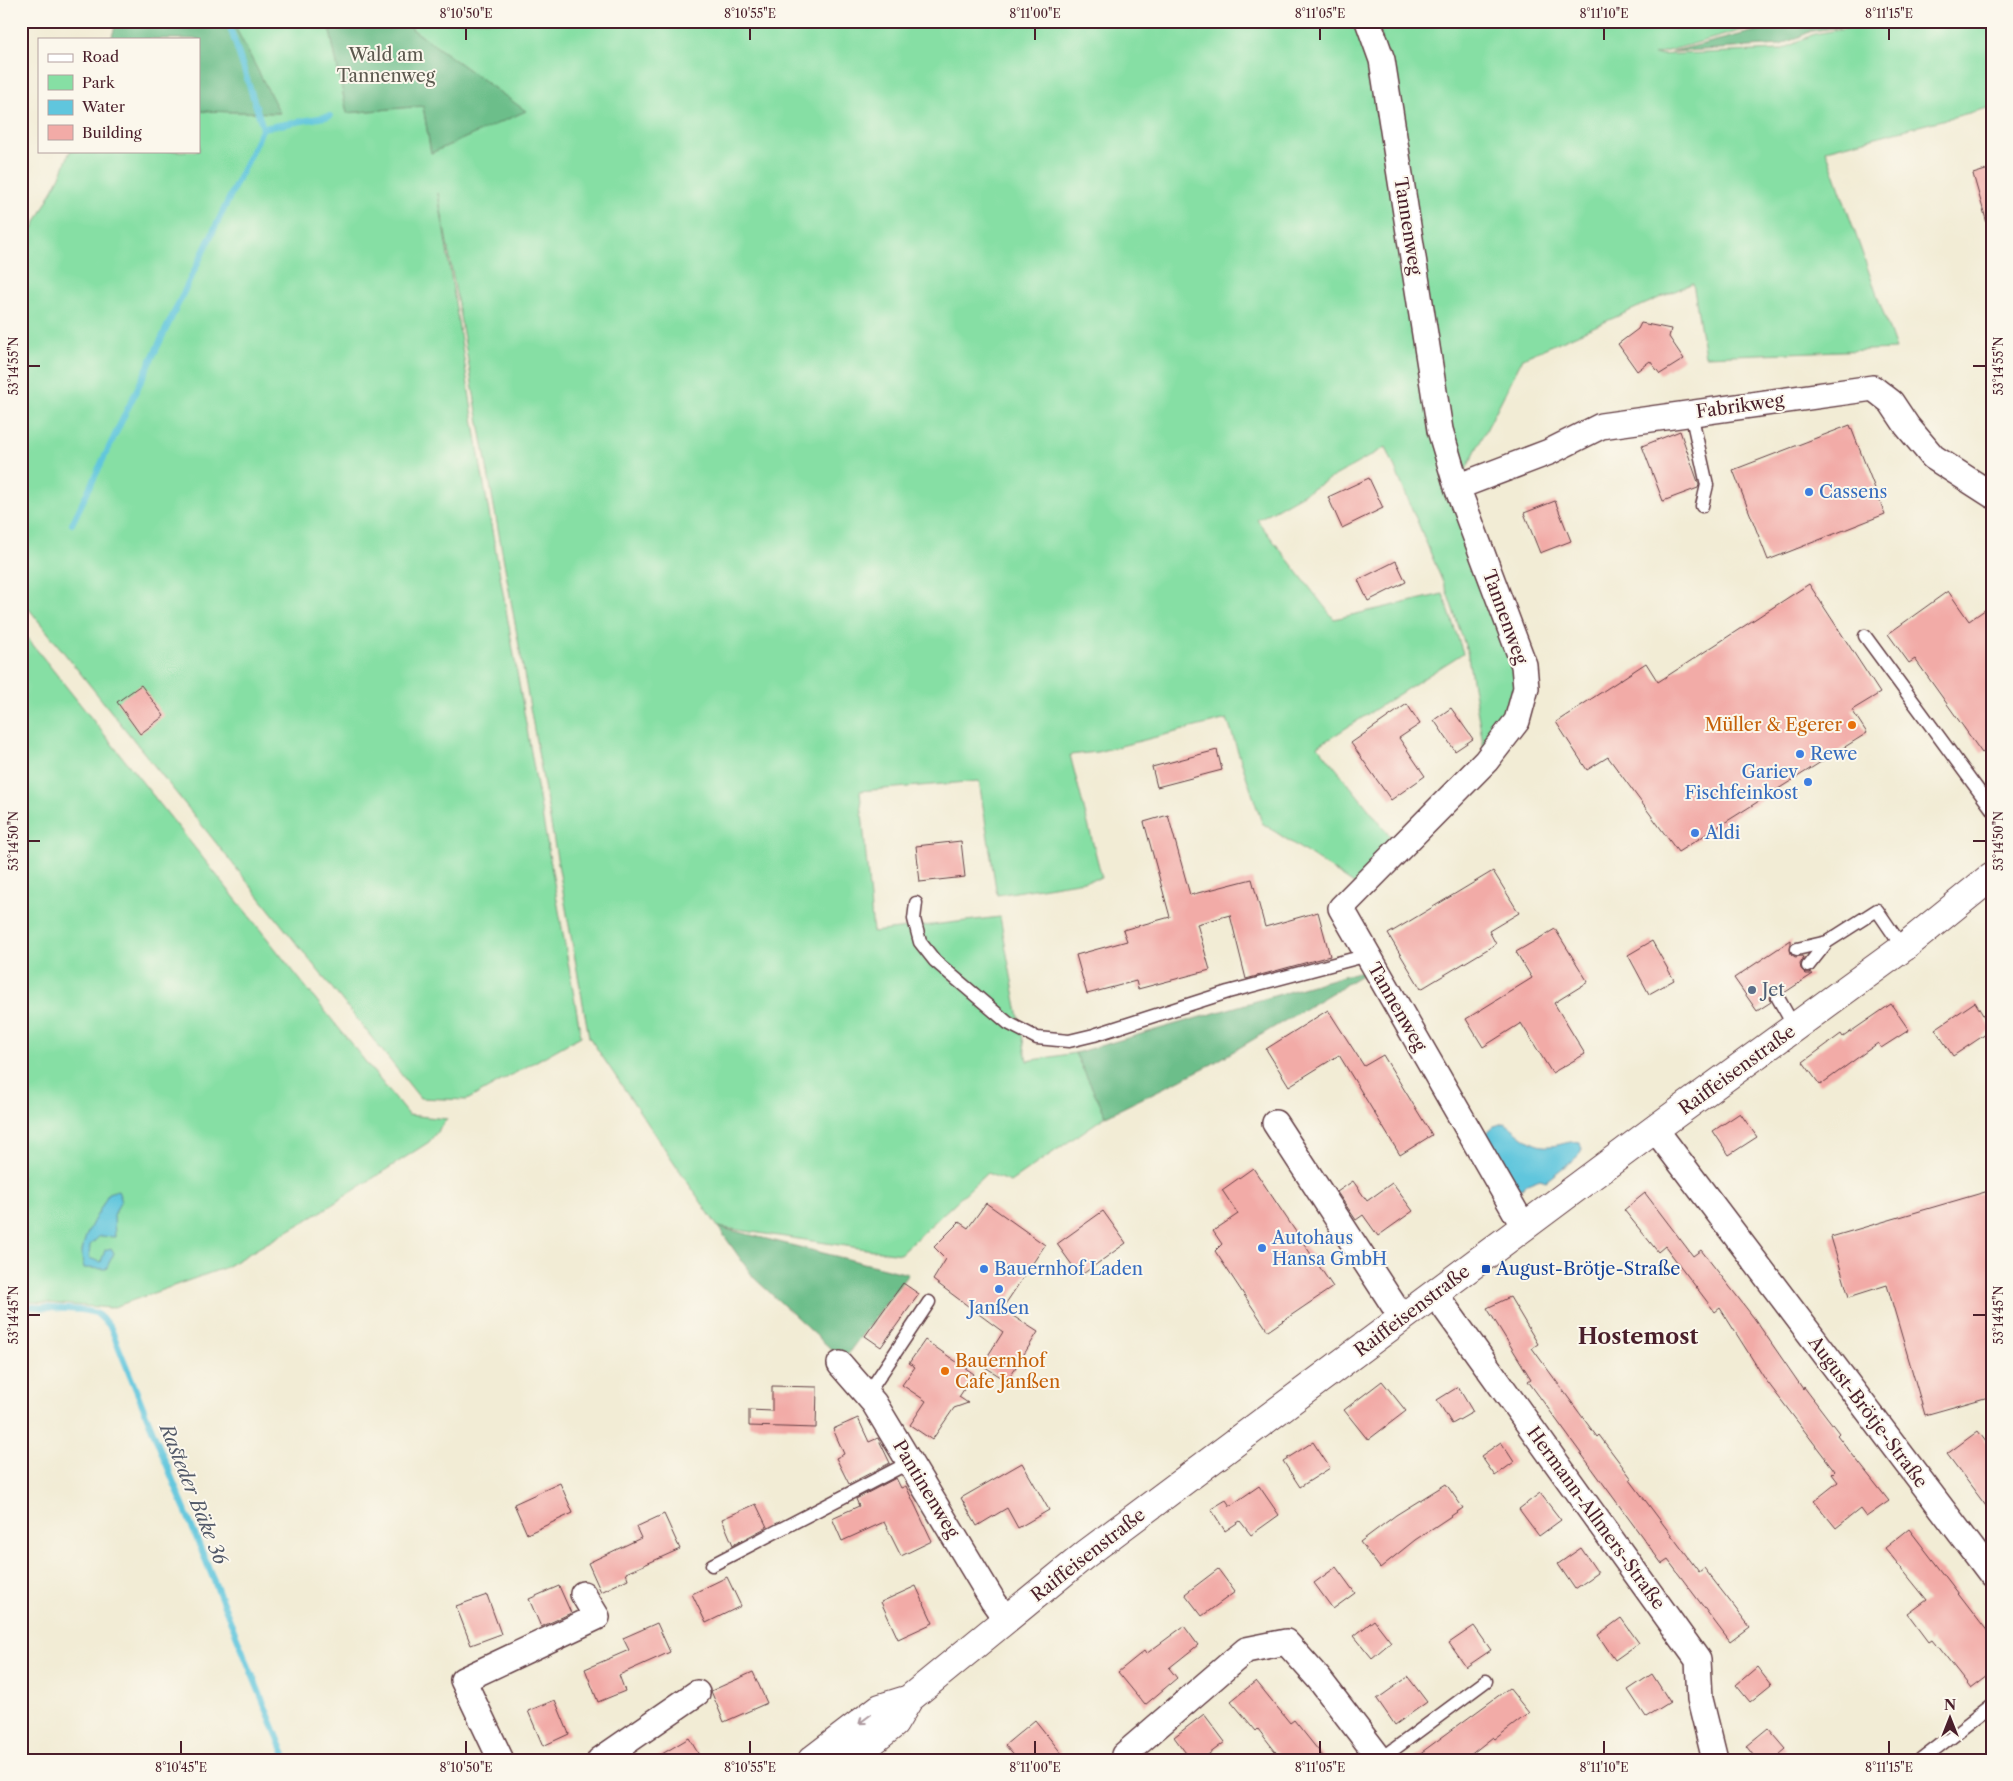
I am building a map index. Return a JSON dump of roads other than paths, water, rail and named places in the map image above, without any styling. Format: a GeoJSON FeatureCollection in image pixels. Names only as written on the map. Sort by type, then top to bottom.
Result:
{"type":"FeatureCollection","features":[{"type":"Feature","properties":{"kind":"street","name":"Tannenweg"},"geometry":{"type":"LineString","coordinates":[[1368,21],[1382,60],[1440,430],[1457,486],[1524,665],[1526,688],[1517,721],[1486,761],[1341,908],[1524,1227]]}},
{"type":"Feature","properties":{"kind":"street","name":"Fabrikweg"},"geometry":{"type":"LineString","coordinates":[[1457,486],[1549,452],[1601,426],[1872,388],[1891,402],[1907,426],[1933,457],[1992,495]]}},
{"type":"Feature","properties":{"kind":"street","name":"Raiffeisenstraße"},"geometry":{"type":"LineString","coordinates":[[849,1760],[894,1724],[909,1699],[1086,1554],[1655,1129],[1903,948],[1992,876]]}},
{"type":"Feature","properties":{"kind":"street"},"geometry":{"type":"LineString","coordinates":[[1275,1123],[1402,1318]]}},
{"type":"Feature","properties":{"kind":"street","name":"August-Brötje-Straße"},"geometry":{"type":"LineString","coordinates":[[1655,1129],[1992,1575]]}},
{"type":"Feature","properties":{"kind":"street","name":"Hermann-Allmers-Straße"},"geometry":{"type":"LineString","coordinates":[[1435,1294],[1698,1660],[1700,1699],[1715,1760]]}},
{"type":"Feature","properties":{"kind":"street","name":"Pantinenweg"},"geometry":{"type":"LineString","coordinates":[[840,1364],[868,1395],[993,1601],[1006,1618]]}},
{"type":"Feature","properties":{"kind":"street"},"geometry":{"type":"LineString","coordinates":[[501,1760],[463,1680],[597,1617],[582,1594]]}},
{"type":"Feature","properties":{"kind":"street"},"geometry":{"type":"LineString","coordinates":[[1124,1755],[1246,1650],[1286,1642],[1319,1679],[1381,1760]]}},
{"type":"Feature","properties":{"kind":"street"},"geometry":{"type":"LineString","coordinates":[[600,1760],[697,1693]]}},
{"type":"Feature","properties":{"kind":"street","name":"Raiffeisenstraße"},"geometry":{"type":"LineString","coordinates":[[812,1760],[880,1708],[909,1699]]}},
{"type":"Feature","properties":{"kind":"lane"},"geometry":{"type":"LineString","coordinates":[[1690,413],[1707,484],[1702,506]]}},
{"type":"Feature","properties":{"kind":"lane"},"geometry":{"type":"LineString","coordinates":[[1865,636],[1992,809]]}},
{"type":"Feature","properties":{"kind":"lane"},"geometry":{"type":"LineString","coordinates":[[916,903],[914,918],[920,942],[935,961],[1008,1023],[1037,1038],[1069,1041],[1094,1035],[1237,989],[1368,955]]}},
{"type":"Feature","properties":{"kind":"lane"},"geometry":{"type":"LineString","coordinates":[[1797,949],[1827,942],[1878,910],[1903,948]]}},
{"type":"Feature","properties":{"kind":"lane"},"geometry":{"type":"LineString","coordinates":[[1808,966],[1827,942]]}},
{"type":"Feature","properties":{"kind":"lane"},"geometry":{"type":"LineString","coordinates":[[1778,998],[1795,1028]]}},
{"type":"Feature","properties":{"kind":"lane"},"geometry":{"type":"LineString","coordinates":[[868,1395],[929,1302]]}},
{"type":"Feature","properties":{"kind":"lane"},"geometry":{"type":"LineString","coordinates":[[712,1565],[910,1462]]}},
{"type":"Feature","properties":{"kind":"lane"},"geometry":{"type":"LineString","coordinates":[[1381,1760],[1486,1681]]}},
{"type":"Feature","properties":{"kind":"lane"},"geometry":{"type":"LineString","coordinates":[[1921,1760],[1992,1705]]}},
{"type":"Feature","properties":{"kind":"water"},"geometry":{"type":"Polygon","coordinates":[[[1505,1123],[1536,1145],[1553,1146],[1568,1142],[1580,1142],[1582,1149],[1578,1156],[1546,1181],[1540,1179],[1527,1184],[1522,1189],[1513,1188],[1483,1136],[1494,1126],[1505,1123]]]}},
{"type":"Feature","properties":{"kind":"water"},"geometry":{"type":"Polygon","coordinates":[[[118,1190],[121,1200],[114,1215],[115,1237],[100,1236],[90,1245],[89,1258],[101,1262],[105,1250],[111,1248],[114,1253],[106,1269],[84,1268],[82,1260],[83,1244],[89,1229],[108,1193],[118,1190]]]}},
{"type":"Feature","properties":{"kind":"waterway"},"geometry":{"type":"LineString","coordinates":[[72,524],[263,128],[228,21]]}},
{"type":"Feature","properties":{"kind":"waterway"},"geometry":{"type":"LineString","coordinates":[[263,128],[330,116]]}},
{"type":"Feature","properties":{"kind":"waterway","name":"Rasteder Bäke 36"},"geometry":{"type":"LineString","coordinates":[[21,1306],[82,1310],[96,1313],[110,1326],[287,1760]]}},
{"type":"Feature","properties":{"kind":"place","name":"Cassens"},"geometry":{"type":"Point","coordinates":[1809,492]}},
{"type":"Feature","properties":{"kind":"place","name":"Müller & Egerer"},"geometry":{"type":"Point","coordinates":[1852,725]}},
{"type":"Feature","properties":{"kind":"place","name":"Rewe"},"geometry":{"type":"Point","coordinates":[1800,754]}},
{"type":"Feature","properties":{"kind":"place","name":"Gariev Fischfeinkost"},"geometry":{"type":"Point","coordinates":[1808,782]}},
{"type":"Feature","properties":{"kind":"place","name":"Aldi"},"geometry":{"type":"Point","coordinates":[1695,833]}},
{"type":"Feature","properties":{"kind":"place","name":"Jet"},"geometry":{"type":"Point","coordinates":[1752,990]}},
{"type":"Feature","properties":{"kind":"place","name":"Autohaus Hansa GmbH"},"geometry":{"type":"Point","coordinates":[1262,1248]}},
{"type":"Feature","properties":{"kind":"place","name":"Bauernhof Laden"},"geometry":{"type":"Point","coordinates":[984,1269]}},
{"type":"Feature","properties":{"kind":"place","name":"August-Brötje-Straße"},"geometry":{"type":"Point","coordinates":[1486,1269]}},
{"type":"Feature","properties":{"kind":"place","name":"Janßen"},"geometry":{"type":"Point","coordinates":[999,1289]}},
{"type":"Feature","properties":{"kind":"place","name":"Bauernhof Cafe Janßen"},"geometry":{"type":"Point","coordinates":[945,1371]}},
{"type":"Feature","properties":{"kind":"district","name":"Hostemost"},"geometry":{"type":"Point","coordinates":[1638,1336]}},
{"type":"Feature","properties":{"kind":"park label","name":"Wald am Tannenweg"},"geometry":{"type":"Point","coordinates":[386,65]}}]}
